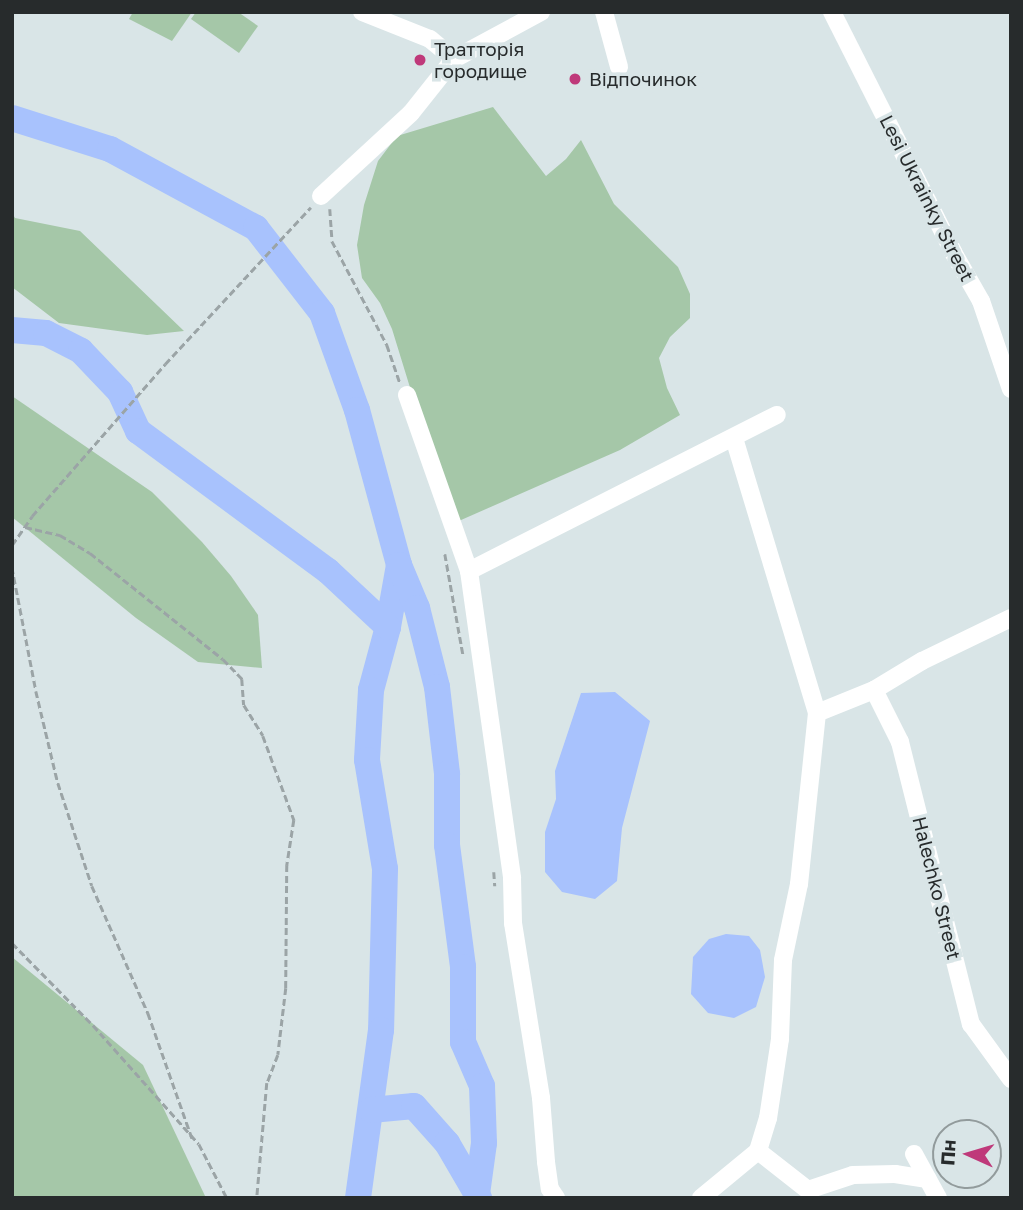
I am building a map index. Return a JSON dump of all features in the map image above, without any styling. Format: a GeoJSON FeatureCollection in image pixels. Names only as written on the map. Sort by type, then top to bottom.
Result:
{"type":"FeatureCollection","features":[{"type":"Feature","properties":{"kind":"street"},"geometry":{"type":"LineString","coordinates":[[362,12],[430,39],[454,59]]}},
{"type":"Feature","properties":{"kind":"street"},"geometry":{"type":"LineString","coordinates":[[326,202],[411,113],[454,59],[541,12]]}},
{"type":"Feature","properties":{"kind":"street"},"geometry":{"type":"LineString","coordinates":[[604,12],[619,66]]}},
{"type":"Feature","properties":{"kind":"street","name":"Lesi Ukrainky Street"},"geometry":{"type":"LineString","coordinates":[[832,12],[953,253],[981,301],[1011,389]]}},
{"type":"Feature","properties":{"kind":"street"},"geometry":{"type":"LineString","coordinates":[[405,394],[469,570],[512,877],[513,923],[541,1098],[546,1162],[550,1189],[556,1198]]}},
{"type":"Feature","properties":{"kind":"street"},"geometry":{"type":"LineString","coordinates":[[469,570],[734,439],[777,415]]}},
{"type":"Feature","properties":{"kind":"street"},"geometry":{"type":"LineString","coordinates":[[701,1198],[758,1151],[768,1118],[779,1051],[783,960],[799,884],[817,713],[734,439]]}},
{"type":"Feature","properties":{"kind":"street"},"geometry":{"type":"LineString","coordinates":[[817,713],[874,690],[922,661],[1011,618]]}},
{"type":"Feature","properties":{"kind":"street","name":"Halechko Street"},"geometry":{"type":"LineString","coordinates":[[874,690],[900,742],[971,1024],[1011,1079]]}},
{"type":"Feature","properties":{"kind":"street"},"geometry":{"type":"LineString","coordinates":[[758,1151],[808,1190],[853,1175],[895,1174],[928,1179]]}},
{"type":"Feature","properties":{"kind":"street"},"geometry":{"type":"LineString","coordinates":[[914,1154],[938,1198]]}},
{"type":"Feature","properties":{"kind":"path"},"geometry":{"type":"LineString","coordinates":[[326,202],[332,241],[387,345],[405,394]]}},
{"type":"Feature","properties":{"kind":"path"},"geometry":{"type":"LineString","coordinates":[[12,545],[32,516],[165,364],[326,202]]}},
{"type":"Feature","properties":{"kind":"path"},"geometry":{"type":"LineString","coordinates":[[25,527],[60,535],[90,553],[223,659],[242,679],[244,705],[263,736],[294,820],[287,865],[286,988],[278,1055],[267,1083],[257,1198]]}},
{"type":"Feature","properties":{"kind":"path"},"geometry":{"type":"LineString","coordinates":[[444,549],[464,659]]}},
{"type":"Feature","properties":{"kind":"path"},"geometry":{"type":"LineString","coordinates":[[12,567],[36,691],[58,783],[92,886],[148,1013],[192,1138]]}},
{"type":"Feature","properties":{"kind":"path"},"geometry":{"type":"LineString","coordinates":[[494,866],[496,897]]}},
{"type":"Feature","properties":{"kind":"path"},"geometry":{"type":"LineString","coordinates":[[12,943],[93,1025],[192,1138],[214,1169],[227,1198]]}},
{"type":"Feature","properties":{"kind":"green space"},"geometry":{"type":"Polygon","coordinates":[[[133,12],[192,12],[172,41],[129,19],[133,12]]]}},
{"type":"Feature","properties":{"kind":"green space"},"geometry":{"type":"Polygon","coordinates":[[[196,12],[238,12],[258,26],[239,53],[191,19],[196,12]]]}},
{"type":"Feature","properties":{"kind":"green space"},"geometry":{"type":"Polygon","coordinates":[[[493,107],[546,176],[566,159],[581,140],[614,204],[678,267],[690,294],[690,318],[670,337],[659,358],[667,388],[680,415],[620,450],[452,524],[392,329],[380,303],[362,278],[357,245],[364,205],[378,161],[397,136],[493,107]]]}},
{"type":"Feature","properties":{"kind":"green space"},"geometry":{"type":"Polygon","coordinates":[[[12,213],[15,218],[80,231],[184,331],[147,335],[59,323],[12,287],[12,213]]]}},
{"type":"Feature","properties":{"kind":"green space"},"geometry":{"type":"Polygon","coordinates":[[[12,396],[152,492],[202,542],[231,576],[258,615],[262,668],[198,662],[136,618],[12,517],[12,396]]]}},
{"type":"Feature","properties":{"kind":"green space"},"geometry":{"type":"Polygon","coordinates":[[[12,957],[143,1065],[206,1198],[12,1198],[12,957]]]}},
{"type":"Feature","properties":{"kind":"water"},"geometry":{"type":"Polygon","coordinates":[[[615,692],[650,721],[622,828],[617,881],[595,899],[562,892],[545,872],[545,832],[556,799],[555,771],[581,693],[615,692]]]}},
{"type":"Feature","properties":{"kind":"water"},"geometry":{"type":"Polygon","coordinates":[[[726,934],[749,936],[760,950],[765,977],[756,1007],[734,1018],[708,1013],[691,994],[693,957],[709,939],[726,934]]]}},
{"type":"Feature","properties":{"kind":"waterway"},"geometry":{"type":"LineString","coordinates":[[12,118],[110,149],[256,228],[322,313],[357,410],[399,565],[388,627],[371,690],[367,760],[385,869],[381,1030],[358,1198]]}},
{"type":"Feature","properties":{"kind":"waterway"},"geometry":{"type":"LineString","coordinates":[[12,330],[46,333],[81,351],[120,392],[138,431],[328,571],[388,627]]}},
{"type":"Feature","properties":{"kind":"waterway"},"geometry":{"type":"LineString","coordinates":[[399,565],[417,608],[437,687],[447,774],[447,845],[463,967],[463,1042],[482,1086],[484,1143],[477,1194]]}},
{"type":"Feature","properties":{"kind":"waterway"},"geometry":{"type":"LineString","coordinates":[[371,1110],[414,1106],[447,1143],[479,1198]]}},
{"type":"Feature","properties":{"kind":"place","name":"Тратторія городище"},"geometry":{"type":"Point","coordinates":[420,60]}},
{"type":"Feature","properties":{"kind":"place","name":"Відпочинок"},"geometry":{"type":"Point","coordinates":[575,79]}}]}
